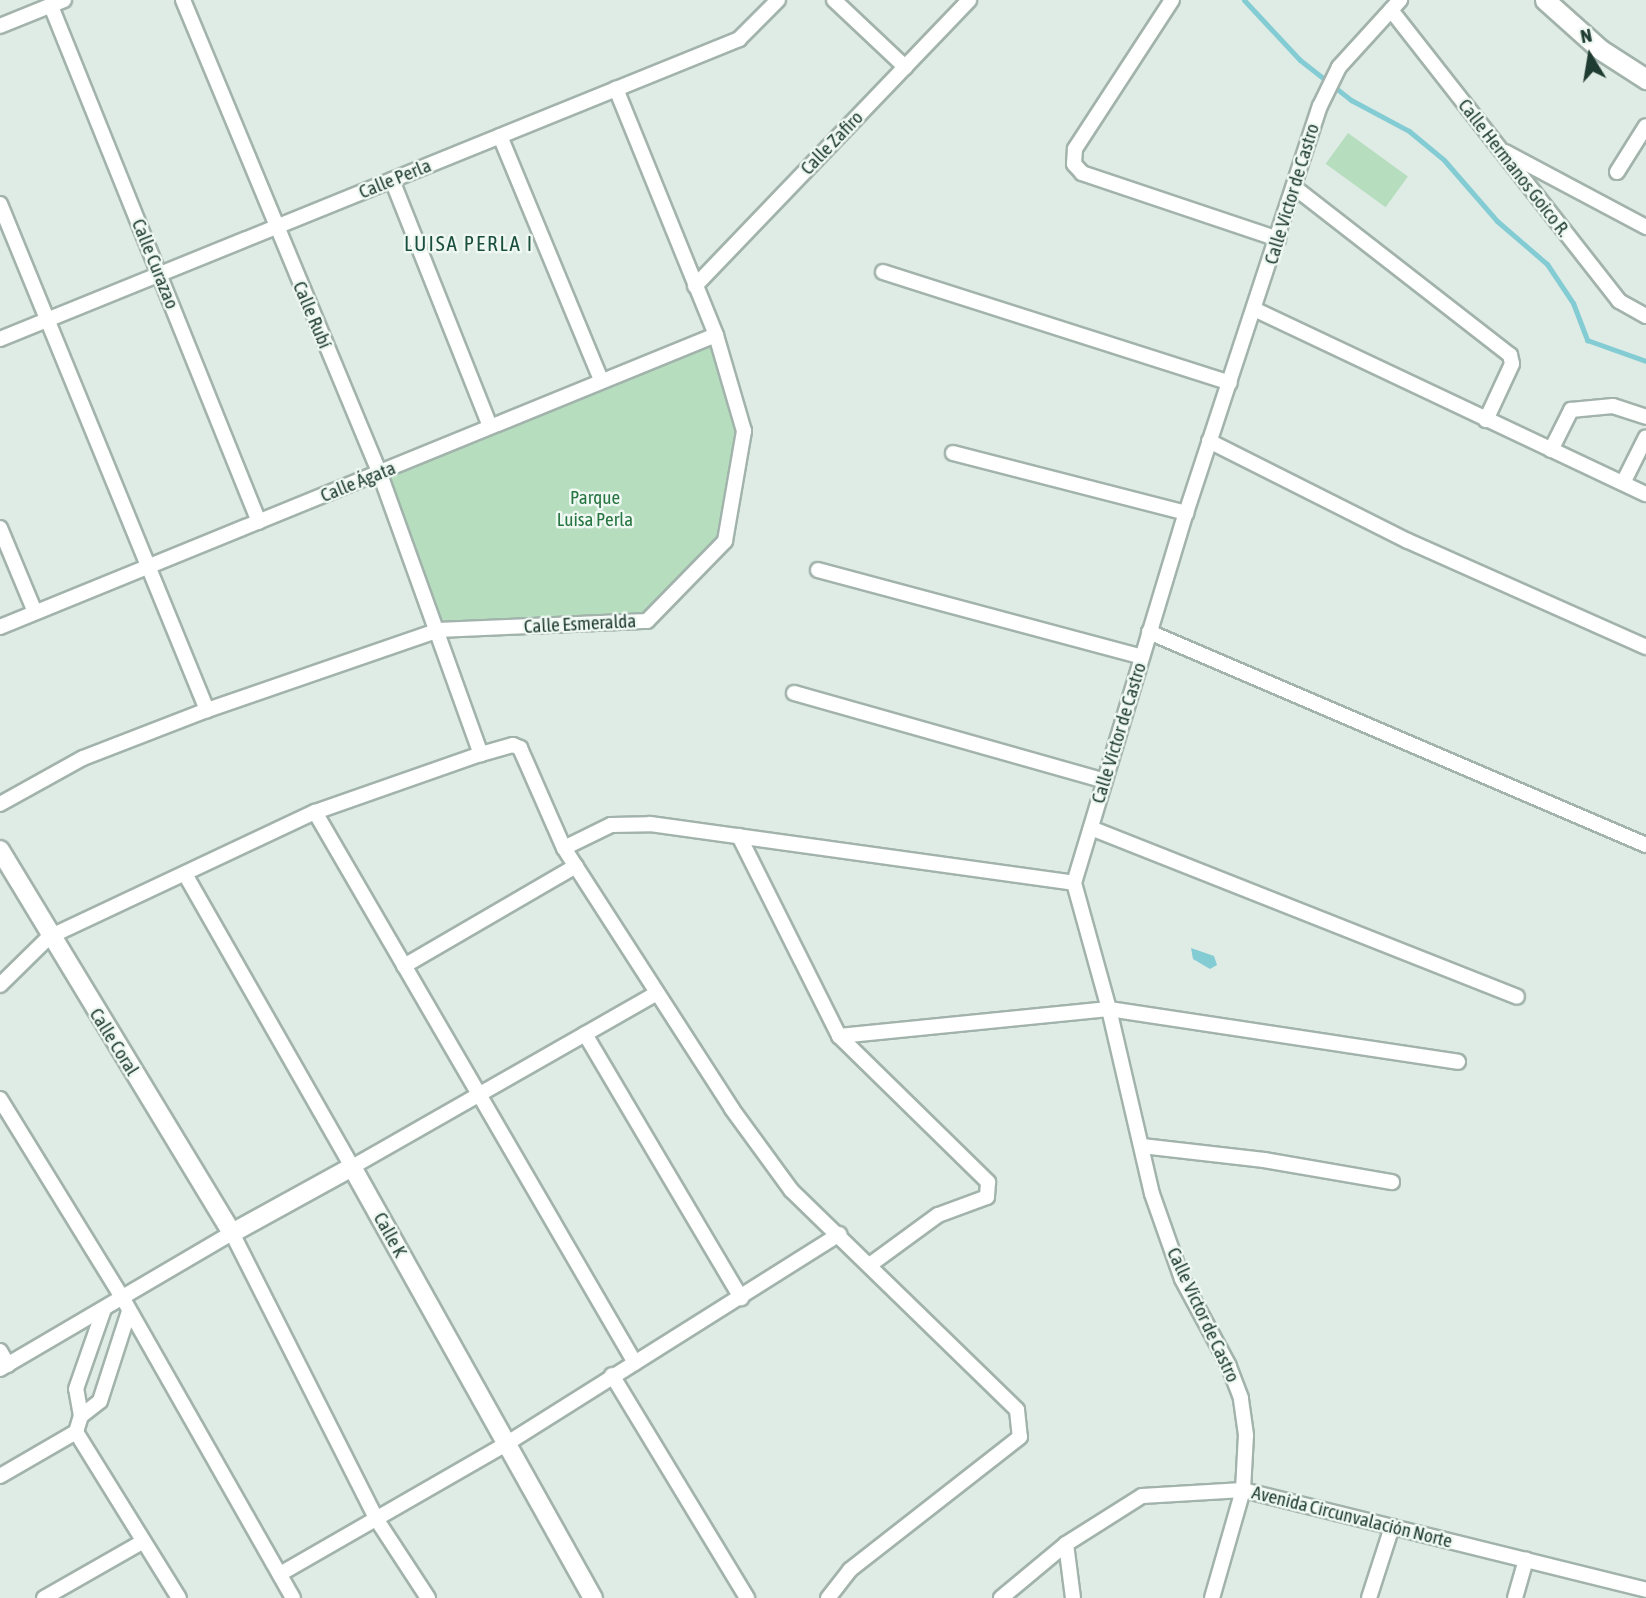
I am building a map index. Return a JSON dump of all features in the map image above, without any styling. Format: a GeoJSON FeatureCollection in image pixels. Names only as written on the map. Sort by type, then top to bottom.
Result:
{"type":"FeatureCollection","features":[{"type":"Feature","properties":{"kind":"main road"},"geometry":{"type":"LineString","coordinates":[[1545,0],[1601,50],[1646,79]]}},
{"type":"Feature","properties":{"kind":"street","name":"Calle Rubí"},"geometry":{"type":"LineString","coordinates":[[183,0],[274,228],[380,474],[439,630],[481,754]]}},
{"type":"Feature","properties":{"kind":"street","name":"Calle Perla"},"geometry":{"type":"LineString","coordinates":[[0,338],[739,39],[778,0]]}},
{"type":"Feature","properties":{"kind":"street"},"geometry":{"type":"LineString","coordinates":[[834,0],[905,67]]}},
{"type":"Feature","properties":{"kind":"street","name":"Calle Zafiro"},"geometry":{"type":"LineString","coordinates":[[695,286],[969,0]]}},
{"type":"Feature","properties":{"kind":"street"},"geometry":{"type":"LineString","coordinates":[[1172,0],[1075,149],[1074,164],[1082,173],[1278,239]]}},
{"type":"Feature","properties":{"kind":"street"},"geometry":{"type":"LineString","coordinates":[[0,26],[57,3]]}},
{"type":"Feature","properties":{"kind":"street","name":"Calle Curazao"},"geometry":{"type":"LineString","coordinates":[[57,3],[160,275],[259,522]]}},
{"type":"Feature","properties":{"kind":"street","name":"Calle Víctor de Castro"},"geometry":{"type":"LineString","coordinates":[[1212,1598],[1243,1490],[1246,1435],[1241,1398],[1229,1366],[1182,1279],[1152,1195],[1109,1009],[1074,883],[1186,513],[1256,310],[1320,106],[1339,67],[1395,5]]}},
{"type":"Feature","properties":{"kind":"street","name":"Calle Hermanos Goico R."},"geometry":{"type":"LineString","coordinates":[[1395,5],[1497,148],[1619,301],[1646,316]]}},
{"type":"Feature","properties":{"kind":"street","name":"Calle Esmeralda"},"geometry":{"type":"LineString","coordinates":[[0,804],[83,758],[207,710],[439,630],[647,621],[725,541],[744,432],[716,334],[616,89]]}},
{"type":"Feature","properties":{"kind":"street"},"geometry":{"type":"LineString","coordinates":[[1617,172],[1646,126]]}},
{"type":"Feature","properties":{"kind":"street"},"geometry":{"type":"LineString","coordinates":[[500,136],[601,380]]}},
{"type":"Feature","properties":{"kind":"street"},"geometry":{"type":"LineString","coordinates":[[1497,148],[1646,227]]}},
{"type":"Feature","properties":{"kind":"street"},"geometry":{"type":"LineString","coordinates":[[392,180],[489,424]]}},
{"type":"Feature","properties":{"kind":"street"},"geometry":{"type":"LineString","coordinates":[[1294,187],[1510,355],[1512,364],[1486,420]]}},
{"type":"Feature","properties":{"kind":"street"},"geometry":{"type":"LineString","coordinates":[[0,204],[207,710]]}},
{"type":"Feature","properties":{"kind":"street"},"geometry":{"type":"LineString","coordinates":[[883,272],[1230,383]]}},
{"type":"Feature","properties":{"kind":"street"},"geometry":{"type":"LineString","coordinates":[[1256,310],[1646,494]]}},
{"type":"Feature","properties":{"kind":"street","name":"Calle Ágata"},"geometry":{"type":"LineString","coordinates":[[0,626],[380,474],[489,424],[716,334]]}},
{"type":"Feature","properties":{"kind":"street"},"geometry":{"type":"LineString","coordinates":[[1551,450],[1571,410],[1618,407],[1646,417]]}},
{"type":"Feature","properties":{"kind":"street"},"geometry":{"type":"LineString","coordinates":[[1623,483],[1646,437]]}},
{"type":"Feature","properties":{"kind":"street"},"geometry":{"type":"LineString","coordinates":[[1209,441],[1408,541],[1646,648]]}},
{"type":"Feature","properties":{"kind":"street"},"geometry":{"type":"LineString","coordinates":[[953,453],[1186,513]]}},
{"type":"Feature","properties":{"kind":"street"},"geometry":{"type":"LineString","coordinates":[[0,528],[35,612]]}},
{"type":"Feature","properties":{"kind":"street"},"geometry":{"type":"LineString","coordinates":[[818,570],[1142,657]]}},
{"type":"Feature","properties":{"kind":"street"},"geometry":{"type":"LineString","coordinates":[[1149,632],[1646,845]]}},
{"type":"Feature","properties":{"kind":"street"},"geometry":{"type":"LineString","coordinates":[[794,693],[1105,781]]}},
{"type":"Feature","properties":{"kind":"street"},"geometry":{"type":"LineString","coordinates":[[0,985],[49,937],[315,813],[481,754],[513,745],[520,748],[564,848],[657,993],[792,1191],[871,1264],[1017,1410],[1020,1437],[850,1570],[828,1598]]}},
{"type":"Feature","properties":{"kind":"street"},"geometry":{"type":"LineString","coordinates":[[315,813],[635,1363]]}},
{"type":"Feature","properties":{"kind":"street"},"geometry":{"type":"LineString","coordinates":[[564,848],[611,825],[631,823],[1074,883]]}},
{"type":"Feature","properties":{"kind":"street"},"geometry":{"type":"LineString","coordinates":[[1091,828],[1517,997]]}},
{"type":"Feature","properties":{"kind":"street"},"geometry":{"type":"LineString","coordinates":[[739,836],[839,1037],[988,1182],[990,1189],[987,1197],[939,1215],[871,1264]]}},
{"type":"Feature","properties":{"kind":"street","name":"Calle Coral"},"geometry":{"type":"LineString","coordinates":[[0,850],[49,937],[232,1233]]}},
{"type":"Feature","properties":{"kind":"street"},"geometry":{"type":"LineString","coordinates":[[404,966],[576,866]]}},
{"type":"Feature","properties":{"kind":"street","name":"Calle K"},"geometry":{"type":"LineString","coordinates":[[185,874],[593,1598]]}},
{"type":"Feature","properties":{"kind":"street"},"geometry":{"type":"LineString","coordinates":[[0,1351],[4,1367],[104,1309],[126,1304],[232,1233],[657,993]]}},
{"type":"Feature","properties":{"kind":"street"},"geometry":{"type":"LineString","coordinates":[[839,1037],[1109,1009],[1458,1062]]}},
{"type":"Feature","properties":{"kind":"street"},"geometry":{"type":"LineString","coordinates":[[585,1034],[741,1298]]}},
{"type":"Feature","properties":{"kind":"street"},"geometry":{"type":"LineString","coordinates":[[0,1099],[126,1304],[293,1598]]}},
{"type":"Feature","properties":{"kind":"street"},"geometry":{"type":"LineString","coordinates":[[1142,1146],[1264,1160],[1392,1182]]}},
{"type":"Feature","properties":{"kind":"street"},"geometry":{"type":"LineString","coordinates":[[232,1233],[377,1520],[428,1598]]}},
{"type":"Feature","properties":{"kind":"street"},"geometry":{"type":"LineString","coordinates":[[280,1574],[506,1444],[839,1234]]}},
{"type":"Feature","properties":{"kind":"street"},"geometry":{"type":"LineString","coordinates":[[81,1416],[100,1401],[126,1304]]}},
{"type":"Feature","properties":{"kind":"street"},"geometry":{"type":"LineString","coordinates":[[0,1476],[76,1432],[81,1416],[76,1390],[104,1309]]}},
{"type":"Feature","properties":{"kind":"street"},"geometry":{"type":"LineString","coordinates":[[612,1375],[747,1598]]}},
{"type":"Feature","properties":{"kind":"street"},"geometry":{"type":"LineString","coordinates":[[76,1432],[178,1598]]}},
{"type":"Feature","properties":{"kind":"street","name":"Avenida Circunvalación Norte"},"geometry":{"type":"LineString","coordinates":[[1001,1598],[1066,1544],[1142,1496],[1243,1490],[1646,1590]]}},
{"type":"Feature","properties":{"kind":"street"},"geometry":{"type":"LineString","coordinates":[[1369,1598],[1392,1527]]}},
{"type":"Feature","properties":{"kind":"street"},"geometry":{"type":"LineString","coordinates":[[44,1598],[142,1542]]}},
{"type":"Feature","properties":{"kind":"street"},"geometry":{"type":"LineString","coordinates":[[1066,1544],[1073,1598]]}},
{"type":"Feature","properties":{"kind":"street"},"geometry":{"type":"LineString","coordinates":[[1515,1598],[1526,1560]]}},
{"type":"Feature","properties":{"kind":"green space"},"geometry":{"type":"Polygon","coordinates":[[[1348,133],[1408,176],[1386,207],[1326,164],[1348,133]]]}},
{"type":"Feature","properties":{"kind":"green space","name":"Parque Luisa Perla"},"geometry":{"type":"Polygon","coordinates":[[[716,335],[744,431],[725,541],[647,621],[439,630],[380,474],[716,335]]]}},
{"type":"Feature","properties":{"kind":"water"},"geometry":{"type":"Polygon","coordinates":[[[1191,948],[1214,956],[1217,965],[1210,969],[1193,959],[1191,948]]]}},
{"type":"Feature","properties":{"kind":"waterway"},"geometry":{"type":"LineString","coordinates":[[1244,0],[1300,60],[1351,100],[1409,131],[1444,160],[1497,221],[1547,264],[1573,303],[1587,340],[1646,361]]}},
{"type":"Feature","properties":{"kind":"district","name":"LUISA PERLA I"},"geometry":{"type":"Point","coordinates":[469,243]}}]}
